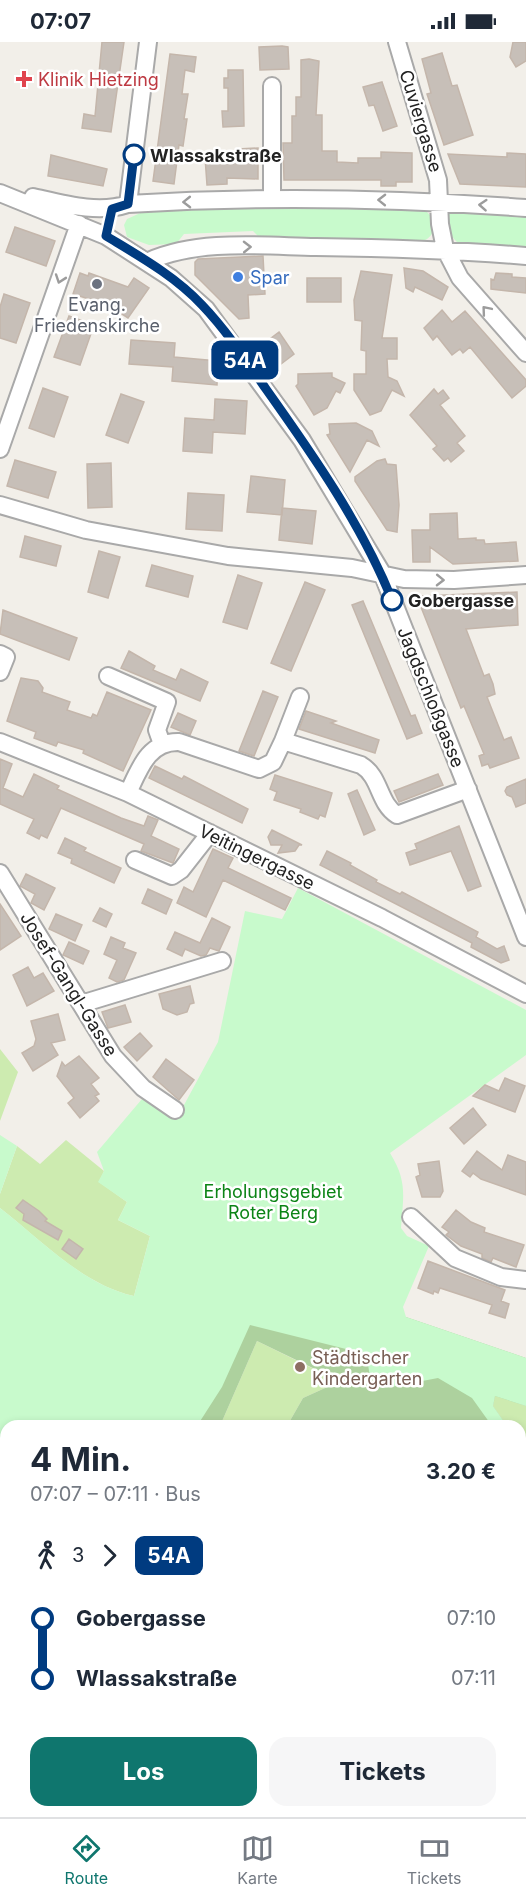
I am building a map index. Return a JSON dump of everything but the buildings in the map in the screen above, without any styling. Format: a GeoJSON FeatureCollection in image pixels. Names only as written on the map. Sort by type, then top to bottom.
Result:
{"type":"FeatureCollection","features":[{"type":"Feature","properties":{"kind":"street"},"geometry":{"type":"LineString","coordinates":[[128,204],[148,42]]}},
{"type":"Feature","properties":{"kind":"street","name":"Cuviergasse"},"geometry":{"type":"LineString","coordinates":[[397,42],[438,180],[440,202]]}},
{"type":"Feature","properties":{"kind":"street"},"geometry":{"type":"LineString","coordinates":[[272,86],[272,199]]}},
{"type":"Feature","properties":{"kind":"street"},"geometry":{"type":"LineString","coordinates":[[0,191],[64,204],[112,209],[128,204],[272,199],[440,202],[526,208]]}},
{"type":"Feature","properties":{"kind":"street","name":"Jagdschloßgasse"},"geometry":{"type":"LineString","coordinates":[[0,191],[106,236],[148,261],[201,303],[241,354],[302,440],[382,573],[526,937]]}},
{"type":"Feature","properties":{"kind":"street"},"geometry":{"type":"LineString","coordinates":[[440,202],[440,224],[446,249],[460,278],[526,353]]}},
{"type":"Feature","properties":{"kind":"street"},"geometry":{"type":"LineString","coordinates":[[106,236],[112,209]]}},
{"type":"Feature","properties":{"kind":"street"},"geometry":{"type":"LineString","coordinates":[[0,448],[79,224]]}},
{"type":"Feature","properties":{"kind":"street"},"geometry":{"type":"LineString","coordinates":[[148,261],[184,249],[276,247],[446,249],[526,256]]}},
{"type":"Feature","properties":{"kind":"street"},"geometry":{"type":"LineString","coordinates":[[0,505],[86,530],[197,552],[352,568],[404,579],[453,580],[526,575]]}},
{"type":"Feature","properties":{"kind":"street"},"geometry":{"type":"LineString","coordinates":[[0,654],[6,657],[0,672]]}},
{"type":"Feature","properties":{"kind":"street"},"geometry":{"type":"LineString","coordinates":[[108,676],[167,702],[157,730],[162,744]]}},
{"type":"Feature","properties":{"kind":"street"},"geometry":{"type":"LineString","coordinates":[[128,793],[146,758],[162,744],[179,741],[237,764],[259,769],[273,762],[300,697]]}},
{"type":"Feature","properties":{"kind":"street"},"geometry":{"type":"LineString","coordinates":[[283,741],[361,765],[372,772],[387,809],[397,815],[468,789]]}},
{"type":"Feature","properties":{"kind":"street","name":"Veitingergasse"},"geometry":{"type":"LineString","coordinates":[[0,742],[128,793],[382,918],[526,994]]}},
{"type":"Feature","properties":{"kind":"street"},"geometry":{"type":"LineString","coordinates":[[135,860],[172,876],[180,870],[210,833]]}},
{"type":"Feature","properties":{"kind":"street","name":"Josef-Gangl-Gasse"},"geometry":{"type":"LineString","coordinates":[[0,873],[113,1056],[143,1088],[175,1110]]}},
{"type":"Feature","properties":{"kind":"street"},"geometry":{"type":"LineString","coordinates":[[81,1004],[222,961]]}},
{"type":"Feature","properties":{"kind":"street"},"geometry":{"type":"LineString","coordinates":[[508,986],[526,984]]}},
{"type":"Feature","properties":{"kind":"street"},"geometry":{"type":"LineString","coordinates":[[411,1217],[454,1258],[501,1277],[526,1280]]}},
{"type":"Feature","properties":{"kind":"green space"},"geometry":{"type":"Polygon","coordinates":[[[278,205],[423,208],[434,219],[434,227],[432,234],[421,242],[263,241],[253,231],[184,234],[176,244],[149,245],[127,237],[124,225],[127,219],[147,210],[278,205]]]}},
{"type":"Feature","properties":{"kind":"green space"},"geometry":{"type":"Polygon","coordinates":[[[455,209],[526,212],[526,248],[457,242],[447,224],[448,212],[455,209]]]}},
{"type":"Feature","properties":{"kind":"green space","name":"Erholungsgebiet Roter Berg"},"geometry":{"type":"Polygon","coordinates":[[[298,888],[526,1010],[526,1055],[390,1153],[402,1181],[401,1228],[407,1236],[429,1246],[403,1307],[406,1317],[526,1358],[526,1406],[495,1396],[493,1406],[503,1420],[488,1420],[472,1398],[438,1378],[391,1387],[370,1378],[367,1357],[350,1350],[250,1325],[222,1387],[201,1420],[0,1420],[0,1208],[63,1260],[97,1282],[134,1296],[150,1236],[118,1220],[127,1202],[98,1182],[104,1171],[97,1152],[142,1099],[177,1118],[218,1042],[245,911],[282,919],[298,888]]]}},
{"type":"Feature","properties":{"kind":"green space"},"geometry":{"type":"Polygon","coordinates":[[[0,1049],[18,1072],[0,1121],[0,1049]]]}},
{"type":"Feature","properties":{"kind":"green space"},"geometry":{"type":"Polygon","coordinates":[[[0,1135],[17,1146],[0,1194],[0,1135]]]}},
{"type":"Feature","properties":{"kind":"green space"},"geometry":{"type":"Polygon","coordinates":[[[66,1140],[104,1171],[99,1182],[127,1202],[118,1220],[150,1236],[134,1296],[97,1282],[80,1272],[0,1208],[0,1194],[17,1146],[40,1164],[66,1140]]]}},
{"type":"Feature","properties":{"kind":"green space"},"geometry":{"type":"Polygon","coordinates":[[[406,1317],[526,1358],[526,1406],[495,1396],[493,1406],[503,1420],[290,1420],[303,1398],[345,1379],[350,1374],[321,1372],[257,1341],[223,1420],[178,1420],[237,1322],[406,1317]]]}},
{"type":"Feature","properties":{"kind":"green space"},"geometry":{"type":"Polygon","coordinates":[[[257,1341],[320,1372],[351,1373],[345,1379],[303,1398],[290,1420],[223,1420],[257,1341]]]}},
{"type":"Feature","properties":{"kind":"green space"},"geometry":{"type":"Polygon","coordinates":[[[495,1395],[526,1406],[526,1420],[503,1420],[493,1406],[495,1395]]]}},
{"type":"Feature","properties":{"kind":"bus line","name":"54A"},"geometry":{"type":"LineString","coordinates":[[134,155],[128,204],[112,209],[106,236],[171,278],[201,303],[229,338],[302,440],[382,573],[392,600]]}},
{"type":"Feature","properties":{"kind":"place","name":"Klinik Hietzing"},"geometry":{"type":"Point","coordinates":[24,79]}},
{"type":"Feature","properties":{"kind":"place","name":"Wlassakstraße"},"geometry":{"type":"Point","coordinates":[134,155]}},
{"type":"Feature","properties":{"kind":"place","name":"Spar"},"geometry":{"type":"Point","coordinates":[238,277]}},
{"type":"Feature","properties":{"kind":"place","name":"Evang. Friedenskirche"},"geometry":{"type":"Point","coordinates":[97,284]}},
{"type":"Feature","properties":{"kind":"place","name":"Gobergasse"},"geometry":{"type":"Point","coordinates":[392,600]}},
{"type":"Feature","properties":{"kind":"place","name":"Städtischer Kindergarten"},"geometry":{"type":"Point","coordinates":[300,1367]}}]}
